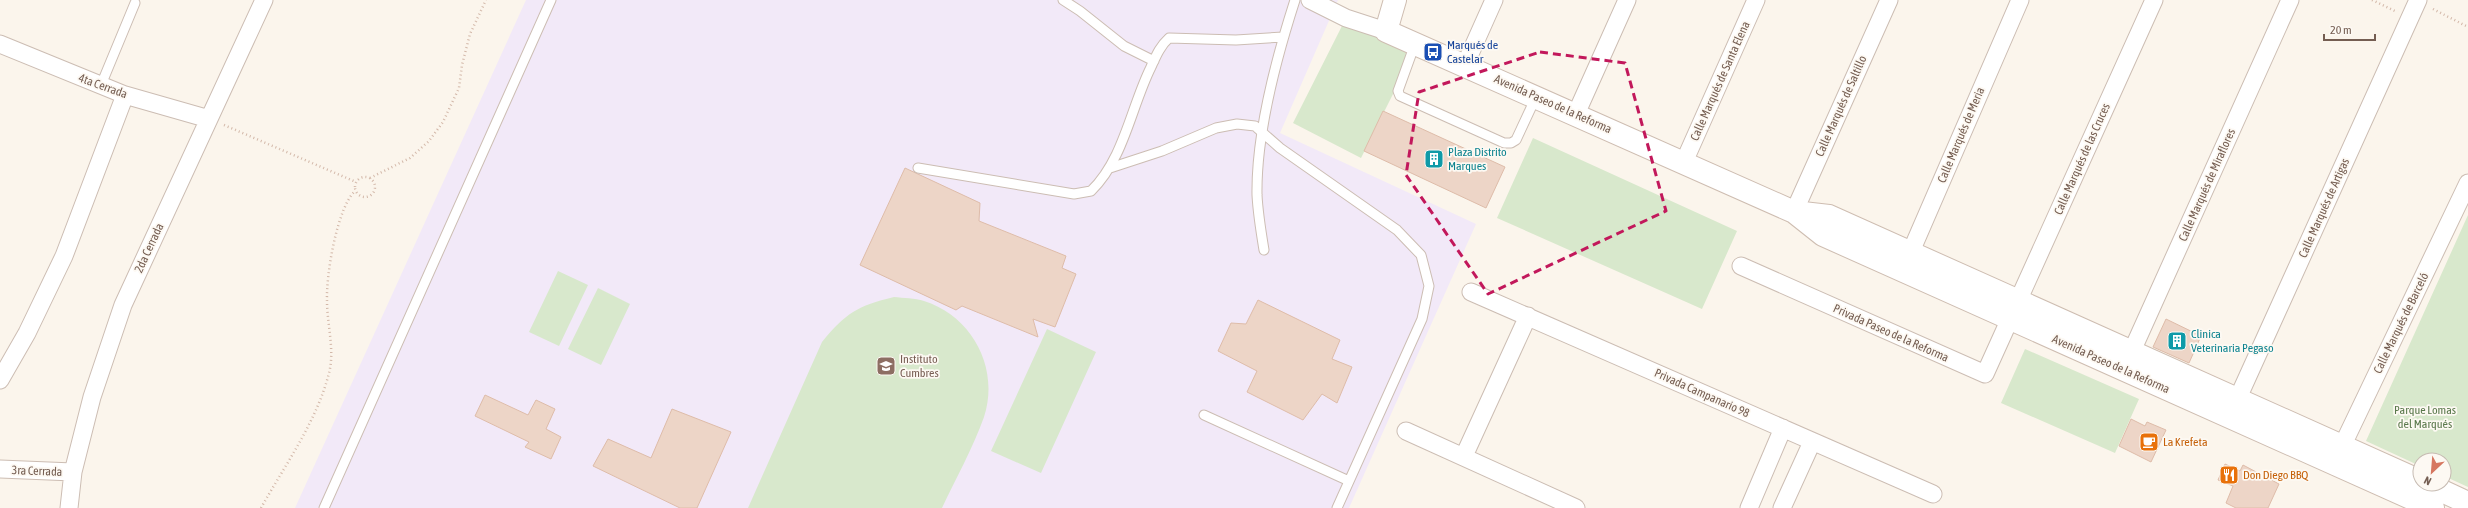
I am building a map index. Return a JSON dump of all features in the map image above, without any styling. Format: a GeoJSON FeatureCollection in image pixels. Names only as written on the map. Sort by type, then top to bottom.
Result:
{"type":"FeatureCollection","features":[{"type":"Feature","properties":{"kind":"street","name":"2da Cerrada"},"geometry":{"type":"LineString","coordinates":[[69,508],[74,472],[92,397],[123,305],[264,0]]}},
{"type":"Feature","properties":{"kind":"street","name":"Avenida Paseo de la Reforma"},"geometry":{"type":"LineString","coordinates":[[1310,0],[1346,18],[1386,31],[1536,96],[1794,212],[1828,216],[1906,262],[2338,455],[2432,508]]}},
{"type":"Feature","properties":{"kind":"street"},"geometry":{"type":"LineString","coordinates":[[1386,31],[1395,0]]}},
{"type":"Feature","properties":{"kind":"street"},"geometry":{"type":"LineString","coordinates":[[1465,65],[1494,0]]}},
{"type":"Feature","properties":{"kind":"street"},"geometry":{"type":"LineString","coordinates":[[1576,114],[1627,0]]}},
{"type":"Feature","properties":{"kind":"street","name":"Calle Marqués de Santa Elena"},"geometry":{"type":"LineString","coordinates":[[1684,162],[1756,0]]}},
{"type":"Feature","properties":{"kind":"street","name":"Calle Marqués de Saltillo"},"geometry":{"type":"LineString","coordinates":[[1794,212],[1889,0]]}},
{"type":"Feature","properties":{"kind":"street","name":"Calle Marqués de Meria"},"geometry":{"type":"LineString","coordinates":[[1906,262],[2020,0]]}},
{"type":"Feature","properties":{"kind":"street","name":"Calle Marqués de las Cruces"},"geometry":{"type":"LineString","coordinates":[[2014,310],[2154,0]]}},
{"type":"Feature","properties":{"kind":"street","name":"Calle Marqués de Miraflores"},"geometry":{"type":"LineString","coordinates":[[2128,361],[2290,0]]}},
{"type":"Feature","properties":{"kind":"street","name":"Calle Marqués de Artigas"},"geometry":{"type":"LineString","coordinates":[[2234,409],[2417,1]]}},
{"type":"Feature","properties":{"kind":"street","name":"4ta Cerrada"},"geometry":{"type":"LineString","coordinates":[[0,44],[125,95],[209,119]]}},
{"type":"Feature","properties":{"kind":"street"},"geometry":{"type":"LineString","coordinates":[[0,380],[27,333],[64,256],[125,95]]}},
{"type":"Feature","properties":{"kind":"street","name":"Calle Marqués de Barceló"},"geometry":{"type":"LineString","coordinates":[[2338,455],[2468,183]]}},
{"type":"Feature","properties":{"kind":"street","name":"Privada Paseo de la Reforma"},"geometry":{"type":"LineString","coordinates":[[1741,266],[1985,374],[2014,310]]}},
{"type":"Feature","properties":{"kind":"street","name":"Privada Campanario 98"},"geometry":{"type":"LineString","coordinates":[[1471,292],[1933,494]]}},
{"type":"Feature","properties":{"kind":"street"},"geometry":{"type":"LineString","coordinates":[[1464,456],[1528,316]]}},
{"type":"Feature","properties":{"kind":"street"},"geometry":{"type":"LineString","coordinates":[[1749,508],[1783,428]]}},
{"type":"Feature","properties":{"kind":"street"},"geometry":{"type":"LineString","coordinates":[[1406,431],[1576,508]]}},
{"type":"Feature","properties":{"kind":"street"},"geometry":{"type":"LineString","coordinates":[[1782,508],[1812,442]]}},
{"type":"Feature","properties":{"kind":"street","name":"Avenida Paseo de la Reforma"},"geometry":{"type":"LineString","coordinates":[[2338,455],[2412,478]]}},
{"type":"Feature","properties":{"kind":"street","name":"3ra Cerrada"},"geometry":{"type":"LineString","coordinates":[[0,469],[74,472]]}},
{"type":"Feature","properties":{"kind":"street"},"geometry":{"type":"LineString","coordinates":[[2445,492],[2468,502]]}},
{"type":"Feature","properties":{"kind":"lane"},"geometry":{"type":"LineString","coordinates":[[324,508],[551,0]]}},
{"type":"Feature","properties":{"kind":"lane"},"geometry":{"type":"LineString","coordinates":[[1063,0],[1080,10],[1124,46],[1154,61]]}},
{"type":"Feature","properties":{"kind":"lane"},"geometry":{"type":"LineString","coordinates":[[1264,250],[1257,194],[1263,131],[1283,37],[1295,0]]}},
{"type":"Feature","properties":{"kind":"lane"},"geometry":{"type":"LineString","coordinates":[[100,85],[135,3]]}},
{"type":"Feature","properties":{"kind":"lane"},"geometry":{"type":"LineString","coordinates":[[918,168],[1074,194],[1091,191],[1110,168],[1154,61],[1163,43],[1169,38],[1236,40],[1283,37]]}},
{"type":"Feature","properties":{"kind":"lane"},"geometry":{"type":"LineString","coordinates":[[1416,44],[1398,91],[1400,96],[1504,143],[1511,143],[1516,140],[1536,96]]}},
{"type":"Feature","properties":{"kind":"lane"},"geometry":{"type":"LineString","coordinates":[[1110,168],[1162,152],[1216,128],[1237,124],[1255,126],[1263,131],[1280,148],[1397,230],[1421,255],[1429,286],[1422,319],[1337,508]]}},
{"type":"Feature","properties":{"kind":"lane"},"geometry":{"type":"LineString","coordinates":[[1204,414],[1349,481]]}},
{"type":"Feature","properties":{"kind":"path"},"geometry":{"type":"LineString","coordinates":[[370,178],[410,158],[429,141],[443,122],[459,88],[462,65],[470,34],[486,0]]}},
{"type":"Feature","properties":{"kind":"path"},"geometry":{"type":"LineString","coordinates":[[2372,0],[2410,18]]}},
{"type":"Feature","properties":{"kind":"path"},"geometry":{"type":"LineString","coordinates":[[2417,1],[2468,27]]}},
{"type":"Feature","properties":{"kind":"path"},"geometry":{"type":"LineString","coordinates":[[209,119],[356,182]]}},
{"type":"Feature","properties":{"kind":"path"},"geometry":{"type":"LineString","coordinates":[[261,508],[298,446],[325,387],[330,371],[327,299],[331,255],[343,213],[351,194],[355,191],[356,182],[364,176],[370,178],[376,187],[370,195],[364,197],[355,191]]}},
{"type":"Feature","properties":{"kind":"highlighted area"},"geometry":{"type":"Polygon","coordinates":[[[1540,52],[1625,63],[1666,211],[1583,248],[1488,294],[1406,175],[1419,92],[1540,52]]]}},
{"type":"Feature","properties":{"kind":"shaded area","name":"Instituto Cumbres"},"geometry":{"type":"Polygon","coordinates":[[[526,0],[1338,0],[1280,133],[1476,224],[1349,508],[295,508],[526,0]]]}},
{"type":"Feature","properties":{"kind":"green space"},"geometry":{"type":"Polygon","coordinates":[[[1346,18],[1414,52],[1361,158],[1293,123],[1346,18]]]}},
{"type":"Feature","properties":{"kind":"green space"},"geometry":{"type":"Polygon","coordinates":[[[1533,138],[1737,231],[1702,309],[1497,218],[1533,138]]]}},
{"type":"Feature","properties":{"kind":"green space","name":"Parque Lomas del Marqués"},"geometry":{"type":"Polygon","coordinates":[[[2468,215],[2468,487],[2452,480],[2452,452],[2412,452],[2412,462],[2366,441],[2468,215]]]}},
{"type":"Feature","properties":{"kind":"green space"},"geometry":{"type":"Polygon","coordinates":[[[558,271],[588,285],[559,346],[529,332],[558,271]]]}},
{"type":"Feature","properties":{"kind":"green space"},"geometry":{"type":"Polygon","coordinates":[[[598,288],[630,304],[601,365],[568,349],[598,288]]]}},
{"type":"Feature","properties":{"kind":"green space"},"geometry":{"type":"Polygon","coordinates":[[[894,297],[924,301],[941,308],[956,319],[968,331],[978,346],[985,363],[988,380],[988,399],[984,417],[970,452],[942,508],[748,508],[822,342],[838,324],[853,312],[881,300],[894,297]]]}},
{"type":"Feature","properties":{"kind":"green space"},"geometry":{"type":"Polygon","coordinates":[[[1047,329],[1096,352],[1041,473],[991,451],[1047,329]]]}},
{"type":"Feature","properties":{"kind":"green space"},"geometry":{"type":"Polygon","coordinates":[[[2025,349],[2139,399],[2115,453],[2001,403],[2025,349]]]}},
{"type":"Feature","properties":{"kind":"building","name":"Plaza Distrito Marques"},"geometry":{"type":"Polygon","coordinates":[[[1383,111],[1505,167],[1486,208],[1364,151],[1383,111]]]}},
{"type":"Feature","properties":{"kind":"building"},"geometry":{"type":"Polygon","coordinates":[[[905,168],[980,203],[979,221],[1066,256],[1062,268],[1076,274],[1055,327],[1033,319],[1038,337],[962,306],[956,310],[860,265],[905,168]]]}},
{"type":"Feature","properties":{"kind":"building"},"geometry":{"type":"Polygon","coordinates":[[[1258,300],[1340,340],[1332,359],[1352,367],[1337,403],[1322,394],[1303,420],[1247,392],[1257,371],[1218,351],[1231,323],[1246,324],[1258,300]]]}},
{"type":"Feature","properties":{"kind":"building","name":"Clinica Veterinaria Pegaso"},"geometry":{"type":"Polygon","coordinates":[[[2166,319],[2201,336],[2189,363],[2153,347],[2166,319]]]}},
{"type":"Feature","properties":{"kind":"building"},"geometry":{"type":"Polygon","coordinates":[[[485,395],[528,415],[536,400],[555,409],[546,429],[561,437],[551,459],[525,447],[529,442],[475,416],[485,395]]]}},
{"type":"Feature","properties":{"kind":"building"},"geometry":{"type":"Polygon","coordinates":[[[672,409],[731,432],[697,508],[680,508],[593,466],[608,439],[651,458],[672,409]]]}},
{"type":"Feature","properties":{"kind":"building","name":"La Krefeta"},"geometry":{"type":"Polygon","coordinates":[[[2131,419],[2145,426],[2147,422],[2166,430],[2151,462],[2119,446],[2131,419]]]}},
{"type":"Feature","properties":{"kind":"building"},"geometry":{"type":"Polygon","coordinates":[[[2225,464],[2240,471],[2243,465],[2279,484],[2268,508],[2236,508],[2226,503],[2233,486],[2218,480],[2225,464]]]}},
{"type":"Feature","properties":{"kind":"place","name":"Marqués de Castelar"},"geometry":{"type":"Point","coordinates":[1433,52]}},
{"type":"Feature","properties":{"kind":"place","name":"Plaza Distrito Marques"},"geometry":{"type":"Point","coordinates":[1434,159]}},
{"type":"Feature","properties":{"kind":"place","name":"Clinica Veterinaria Pegaso"},"geometry":{"type":"Point","coordinates":[2177,341]}},
{"type":"Feature","properties":{"kind":"place","name":"Instituto Cumbres"},"geometry":{"type":"Point","coordinates":[886,366]}},
{"type":"Feature","properties":{"kind":"place","name":"La Krefeta"},"geometry":{"type":"Point","coordinates":[2149,442]}},
{"type":"Feature","properties":{"kind":"place","name":"Don Diego BBQ"},"geometry":{"type":"Point","coordinates":[2229,475]}}]}
